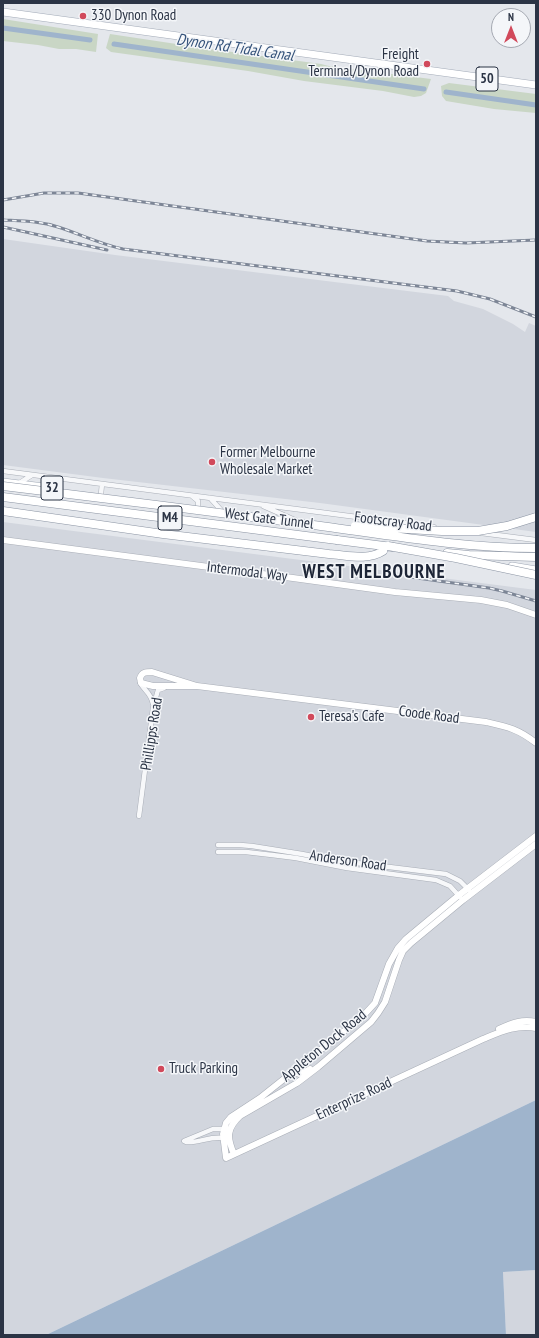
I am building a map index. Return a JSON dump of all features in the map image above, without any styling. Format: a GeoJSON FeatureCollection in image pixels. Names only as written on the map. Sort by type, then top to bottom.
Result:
{"type":"FeatureCollection","features":[{"type":"Feature","properties":{"kind":"highway","name":"West Gate Tunnel"},"geometry":{"type":"LineString","coordinates":[[3,486],[297,522],[468,545],[536,548]]}},
{"type":"Feature","properties":{"kind":"highway","name":"West Gate Tunnel"},"geometry":{"type":"LineString","coordinates":[[3,497],[385,549],[469,555],[536,557]]}},
{"type":"Feature","properties":{"kind":"highway"},"geometry":{"type":"LineString","coordinates":[[3,511],[156,533],[355,556],[371,556],[385,549],[456,558],[536,575]]}},
{"type":"Feature","properties":{"kind":"highway"},"geometry":{"type":"LineString","coordinates":[[297,522],[442,531],[471,531],[507,526],[536,516]]}},
{"type":"Feature","properties":{"kind":"main road","name":"50"},"geometry":{"type":"LineString","coordinates":[[3,12],[536,85]]}},
{"type":"Feature","properties":{"kind":"main road","name":"32"},"geometry":{"type":"LineString","coordinates":[[3,482],[220,510]]}},
{"type":"Feature","properties":{"kind":"main road"},"geometry":{"type":"LineString","coordinates":[[496,564],[536,570]]}},
{"type":"Feature","properties":{"kind":"street","name":"Footscray Road"},"geometry":{"type":"LineString","coordinates":[[3,471],[536,540]]}},
{"type":"Feature","properties":{"kind":"street"},"geometry":{"type":"LineString","coordinates":[[18,484],[32,475]]}},
{"type":"Feature","properties":{"kind":"street"},"geometry":{"type":"LineString","coordinates":[[101,494],[102,484]]}},
{"type":"Feature","properties":{"kind":"street"},"geometry":{"type":"LineString","coordinates":[[187,494],[197,499],[198,507]]}},
{"type":"Feature","properties":{"kind":"street"},"geometry":{"type":"LineString","coordinates":[[207,497],[212,500],[220,510]]}},
{"type":"Feature","properties":{"kind":"street","name":"Footscray Road"},"geometry":{"type":"LineString","coordinates":[[250,503],[264,507],[297,522]]}},
{"type":"Feature","properties":{"kind":"street","name":"Intermodal Way"},"geometry":{"type":"LineString","coordinates":[[3,540],[395,592],[481,600],[507,605],[536,615]]}},
{"type":"Feature","properties":{"kind":"street","name":"Coode Road"},"geometry":{"type":"LineString","coordinates":[[197,686],[152,672],[143,674],[140,680],[141,683],[145,685],[153,686],[197,686],[486,722],[515,729],[525,734],[536,743]]}},
{"type":"Feature","properties":{"kind":"street"},"geometry":{"type":"LineString","coordinates":[[140,680],[141,685],[151,696],[153,708]]}},
{"type":"Feature","properties":{"kind":"street","name":"Phillipps Road"},"geometry":{"type":"LineString","coordinates":[[139,816],[156,694],[159,689],[197,686]]}},
{"type":"Feature","properties":{"kind":"street","name":"Appleton Dock Road"},"geometry":{"type":"LineString","coordinates":[[234,1154],[230,1145],[229,1130],[236,1120],[240,1116],[297,1083],[370,1022],[385,1002],[394,970],[403,951],[469,891],[536,836]]}},
{"type":"Feature","properties":{"kind":"street","name":"Appleton Dock Road"},"geometry":{"type":"LineString","coordinates":[[469,891],[536,844]]}},
{"type":"Feature","properties":{"kind":"street","name":"Anderson Road"},"geometry":{"type":"LineString","coordinates":[[218,845],[246,846],[332,860],[446,874],[460,881],[469,891]]}},
{"type":"Feature","properties":{"kind":"street","name":"Anderson Road"},"geometry":{"type":"LineString","coordinates":[[218,852],[246,852],[296,858],[347,868],[436,880],[450,886],[461,898]]}},
{"type":"Feature","properties":{"kind":"street","name":"Appleton Dock Road"},"geometry":{"type":"LineString","coordinates":[[224,1129],[226,1123],[231,1117],[260,1098],[294,1072],[372,1008],[389,964],[398,948],[413,932],[461,898]]}},
{"type":"Feature","properties":{"kind":"street","name":"Enterprize Road"},"geometry":{"type":"LineString","coordinates":[[483,1039],[500,1028],[514,1022],[527,1020],[536,1022]]}},
{"type":"Feature","properties":{"kind":"street","name":"Enterprize Road"},"geometry":{"type":"LineString","coordinates":[[223,1138],[226,1158],[483,1039],[517,1027],[536,1028]]}},
{"type":"Feature","properties":{"kind":"street"},"geometry":{"type":"LineString","coordinates":[[294,1072],[297,1074],[304,1072],[345,1043]]}},
{"type":"Feature","properties":{"kind":"street"},"geometry":{"type":"LineString","coordinates":[[213,1129],[224,1129],[223,1138],[212,1137],[195,1142],[184,1141],[213,1129]]}},
{"type":"Feature","properties":{"kind":"shaded area"},"geometry":{"type":"Polygon","coordinates":[[[3,239],[115,255],[448,296],[454,301],[483,309],[513,324],[525,332],[529,323],[536,326],[536,532],[320,503],[3,465],[3,239]]]}},
{"type":"Feature","properties":{"kind":"shaded area"},"geometry":{"type":"Polygon","coordinates":[[[3,522],[536,590],[536,1100],[46,1335],[3,1335],[3,522]]]}},
{"type":"Feature","properties":{"kind":"shaded area"},"geometry":{"type":"Polygon","coordinates":[[[536,1270],[536,1335],[506,1335],[503,1272],[536,1270]]]}},
{"type":"Feature","properties":{"kind":"green space"},"geometry":{"type":"Polygon","coordinates":[[[3,19],[98,34],[96,52],[76,49],[59,49],[3,41],[3,19]]]}},
{"type":"Feature","properties":{"kind":"green space"},"geometry":{"type":"Polygon","coordinates":[[[110,34],[329,66],[431,79],[426,93],[421,96],[414,97],[383,91],[304,81],[248,71],[111,52],[106,48],[110,34]]]}},
{"type":"Feature","properties":{"kind":"green space"},"geometry":{"type":"Polygon","coordinates":[[[449,83],[536,94],[536,113],[494,109],[446,101],[442,96],[441,86],[449,83]]]}},
{"type":"Feature","properties":{"kind":"water"},"geometry":{"type":"Polygon","coordinates":[[[536,1100],[536,1270],[503,1272],[506,1335],[46,1335],[536,1100]]]}},
{"type":"Feature","properties":{"kind":"waterway","name":"Dynon Rd Tidal Canal"},"geometry":{"type":"LineString","coordinates":[[3,28],[90,40]]}},
{"type":"Feature","properties":{"kind":"waterway","name":"Dynon Rd Tidal Canal"},"geometry":{"type":"LineString","coordinates":[[114,44],[424,89]]}},
{"type":"Feature","properties":{"kind":"waterway","name":"Dynon Rd Tidal Canal"},"geometry":{"type":"LineString","coordinates":[[446,92],[536,105]]}},
{"type":"Feature","properties":{"kind":"tunnel"},"geometry":{"type":"LineString","coordinates":[[495,550],[520,554]]}},
{"type":"Feature","properties":{"kind":"railway"},"geometry":{"type":"LineString","coordinates":[[3,200],[44,193],[78,193],[427,241],[466,243],[536,240]]}},
{"type":"Feature","properties":{"kind":"railway"},"geometry":{"type":"LineString","coordinates":[[3,220],[51,225],[123,249],[457,291],[490,299],[536,317]]}},
{"type":"Feature","properties":{"kind":"railway"},"geometry":{"type":"LineString","coordinates":[[3,227],[107,250]]}},
{"type":"Feature","properties":{"kind":"railway"},"geometry":{"type":"LineString","coordinates":[[410,577],[489,588],[536,601]]}},
{"type":"Feature","properties":{"kind":"place","name":"330 Dynon Road"},"geometry":{"type":"Point","coordinates":[83,16]}},
{"type":"Feature","properties":{"kind":"place","name":"Freight Terminal/Dynon Road"},"geometry":{"type":"Point","coordinates":[427,64]}},
{"type":"Feature","properties":{"kind":"place","name":"Former Melbourne Wholesale Market"},"geometry":{"type":"Point","coordinates":[212,462]}},
{"type":"Feature","properties":{"kind":"place","name":"Teresa's Cafe"},"geometry":{"type":"Point","coordinates":[311,717]}},
{"type":"Feature","properties":{"kind":"place","name":"Truck Parking"},"geometry":{"type":"Point","coordinates":[161,1069]}},
{"type":"Feature","properties":{"kind":"district","name":"WEST MELBOURNE"},"geometry":{"type":"Point","coordinates":[374,573]}}]}
